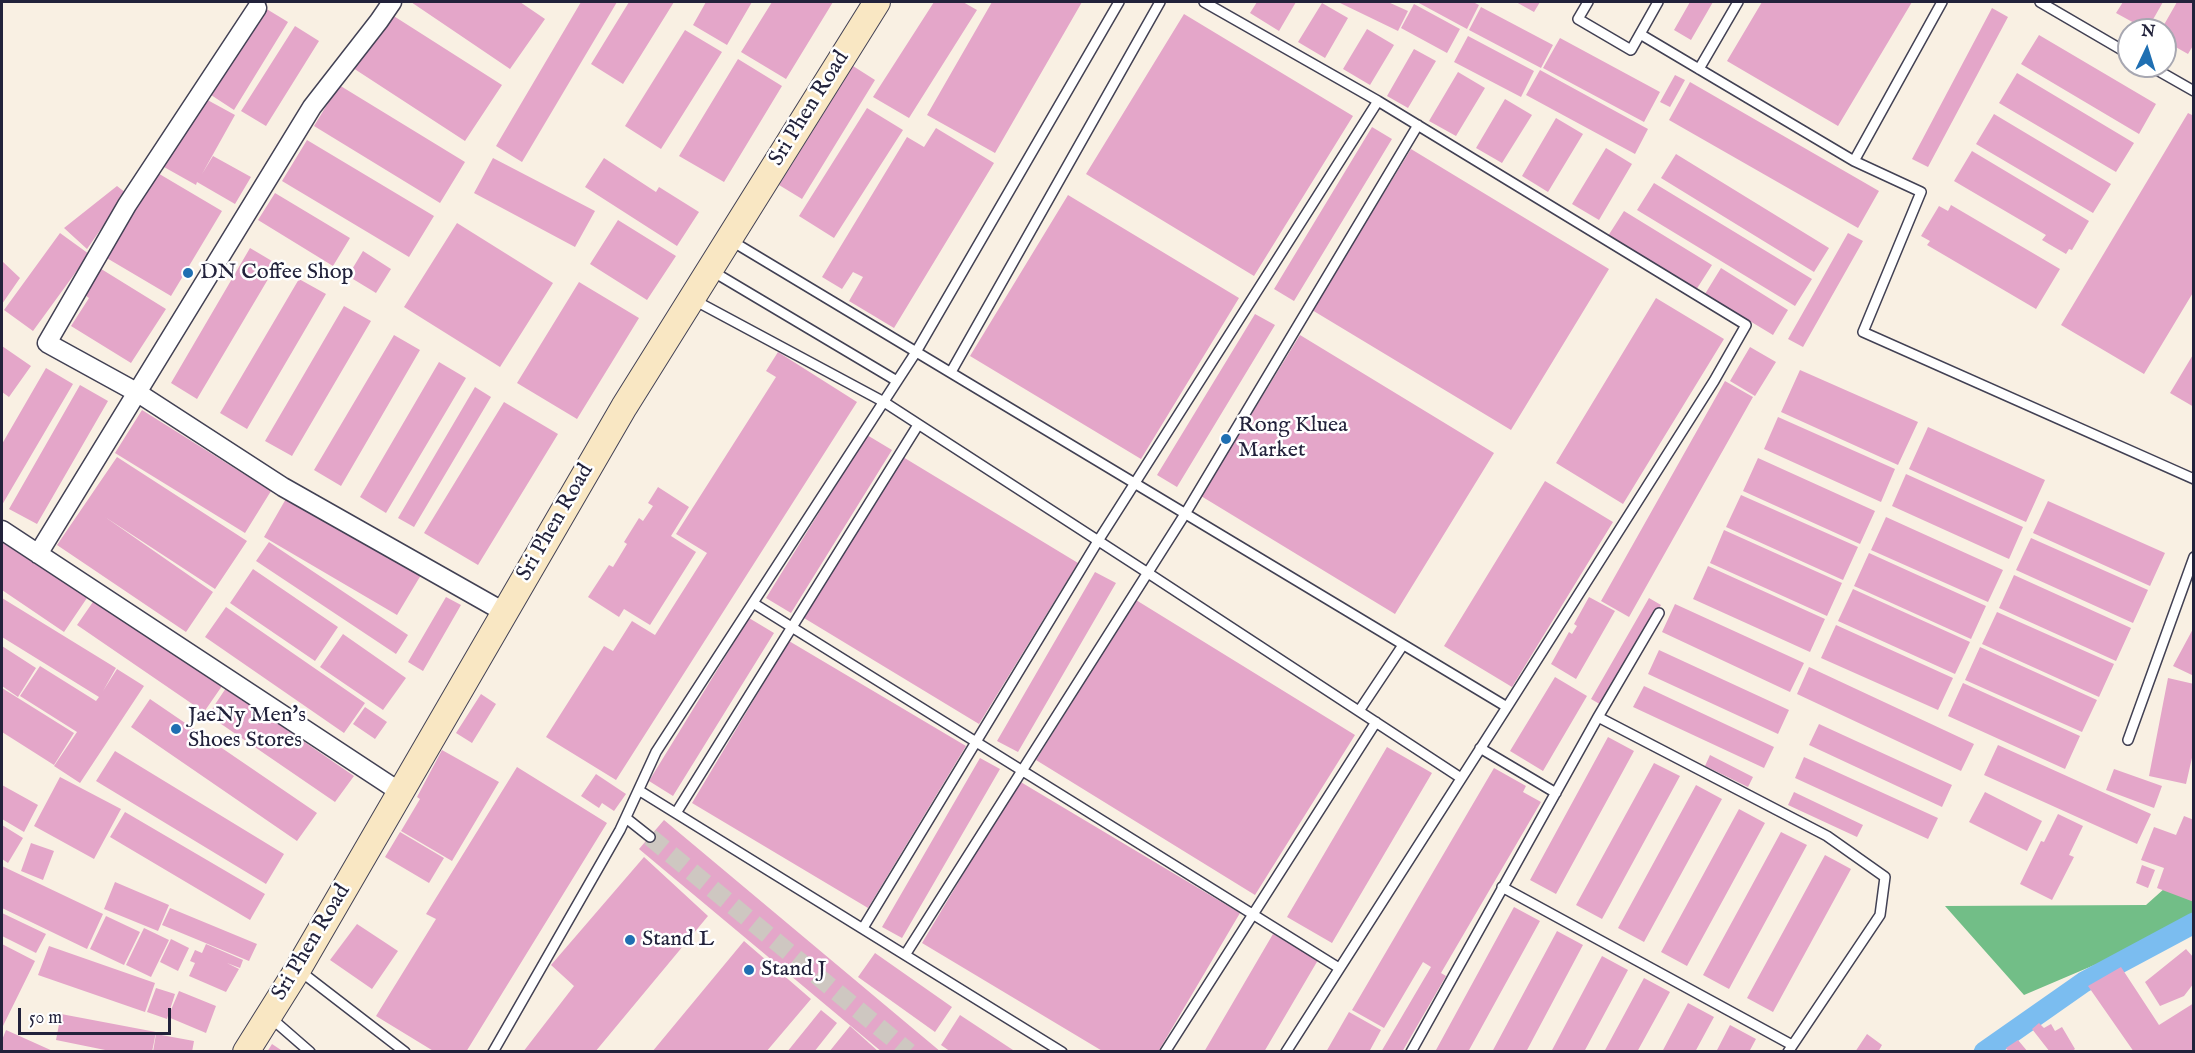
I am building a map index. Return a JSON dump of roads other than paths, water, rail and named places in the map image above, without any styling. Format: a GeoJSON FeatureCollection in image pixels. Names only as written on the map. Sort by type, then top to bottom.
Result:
{"type":"FeatureCollection","features":[{"type":"Feature","properties":{"kind":"main road","name":"Sri Phen Road"},"geometry":{"type":"LineString","coordinates":[[246,1052],[298,969],[624,407],[878,2]]}},
{"type":"Feature","properties":{"kind":"street"},"geometry":{"type":"LineString","coordinates":[[38,554],[312,107],[392,2]]}},
{"type":"Feature","properties":{"kind":"street"},"geometry":{"type":"LineString","coordinates":[[257,8],[127,205],[47,343],[138,393],[283,487],[504,612]]}},
{"type":"Feature","properties":{"kind":"street"},"geometry":{"type":"LineString","coordinates":[[2,530],[400,792]]}},
{"type":"Feature","properties":{"kind":"lane"},"geometry":{"type":"LineString","coordinates":[[493,1052],[626,818],[656,752],[916,352],[1119,2]]}},
{"type":"Feature","properties":{"kind":"lane"},"geometry":{"type":"LineString","coordinates":[[951,372],[1160,2]]}},
{"type":"Feature","properties":{"kind":"lane"},"geometry":{"type":"LineString","coordinates":[[1204,2],[1378,101],[1746,325],[1507,707],[1286,1052]]}},
{"type":"Feature","properties":{"kind":"lane"},"geometry":{"type":"LineString","coordinates":[[1588,2],[1578,19],[1631,50],[1658,2]]}},
{"type":"Feature","properties":{"kind":"lane"},"geometry":{"type":"LineString","coordinates":[[1699,69],[1738,2]]}},
{"type":"Feature","properties":{"kind":"lane"},"geometry":{"type":"LineString","coordinates":[[1854,161],[1942,2]]}},
{"type":"Feature","properties":{"kind":"lane"},"geometry":{"type":"LineString","coordinates":[[2040,2],[2117,47]]}},
{"type":"Feature","properties":{"kind":"lane"},"geometry":{"type":"LineString","coordinates":[[1640,34],[1854,161],[1921,192],[1863,332],[2193,479]]}},
{"type":"Feature","properties":{"kind":"lane"},"geometry":{"type":"LineString","coordinates":[[2170,78],[2193,92]]}},
{"type":"Feature","properties":{"kind":"lane"},"geometry":{"type":"LineString","coordinates":[[863,928],[1098,541],[1378,101]]}},
{"type":"Feature","properties":{"kind":"lane"},"geometry":{"type":"LineString","coordinates":[[905,955],[1185,514],[1418,125]]}},
{"type":"Feature","properties":{"kind":"lane"},"geometry":{"type":"LineString","coordinates":[[729,239],[1507,707]]}},
{"type":"Feature","properties":{"kind":"lane"},"geometry":{"type":"LineString","coordinates":[[710,270],[897,381]]}},
{"type":"Feature","properties":{"kind":"lane"},"geometry":{"type":"LineString","coordinates":[[692,299],[884,402],[1461,777]]}},
{"type":"Feature","properties":{"kind":"lane"},"geometry":{"type":"LineString","coordinates":[[676,813],[918,425]]}},
{"type":"Feature","properties":{"kind":"lane"},"geometry":{"type":"LineString","coordinates":[[2128,740],[2193,557]]}},
{"type":"Feature","properties":{"kind":"lane"},"geometry":{"type":"LineString","coordinates":[[753,603],[1339,968]]}},
{"type":"Feature","properties":{"kind":"lane"},"geometry":{"type":"LineString","coordinates":[[1411,1052],[1502,886],[1659,613]]}},
{"type":"Feature","properties":{"kind":"lane"},"geometry":{"type":"LineString","coordinates":[[1359,711],[1403,645]]}},
{"type":"Feature","properties":{"kind":"lane"},"geometry":{"type":"LineString","coordinates":[[1502,886],[1790,1048],[1880,915],[1884,877],[1827,836],[1598,717]]}},
{"type":"Feature","properties":{"kind":"lane"},"geometry":{"type":"LineString","coordinates":[[1165,1052],[1376,722]]}},
{"type":"Feature","properties":{"kind":"lane"},"geometry":{"type":"LineString","coordinates":[[1480,748],[1557,793]]}},
{"type":"Feature","properties":{"kind":"lane"},"geometry":{"type":"LineString","coordinates":[[640,791],[1062,1052]]}},
{"type":"Feature","properties":{"kind":"lane"},"geometry":{"type":"LineString","coordinates":[[626,818],[650,837]]}},
{"type":"Feature","properties":{"kind":"lane"},"geometry":{"type":"LineString","coordinates":[[298,969],[405,1052]]}},
{"type":"Feature","properties":{"kind":"lane"},"geometry":{"type":"LineString","coordinates":[[268,1015],[310,1052]]}},
{"type":"Feature","properties":{"kind":"waterway"},"geometry":{"type":"LineString","coordinates":[[1984,1052],[2084,982],[2194,923]]}},
{"type":"Feature","properties":{"kind":"tunnel"},"geometry":{"type":"LineString","coordinates":[[650,837],[909,1052]]}},
{"type":"Feature","properties":{"kind":"place","name":"DN Coffee Shop"},"geometry":{"type":"Point","coordinates":[188,273]}},
{"type":"Feature","properties":{"kind":"place","name":"Rong Kluea Market"},"geometry":{"type":"Point","coordinates":[1226,439]}},
{"type":"Feature","properties":{"kind":"place","name":"JaeNy Men's Shoes Stores"},"geometry":{"type":"Point","coordinates":[176,729]}},
{"type":"Feature","properties":{"kind":"place","name":"Stand L"},"geometry":{"type":"Point","coordinates":[630,940]}},
{"type":"Feature","properties":{"kind":"place","name":"Stand J"},"geometry":{"type":"Point","coordinates":[749,970]}}]}
